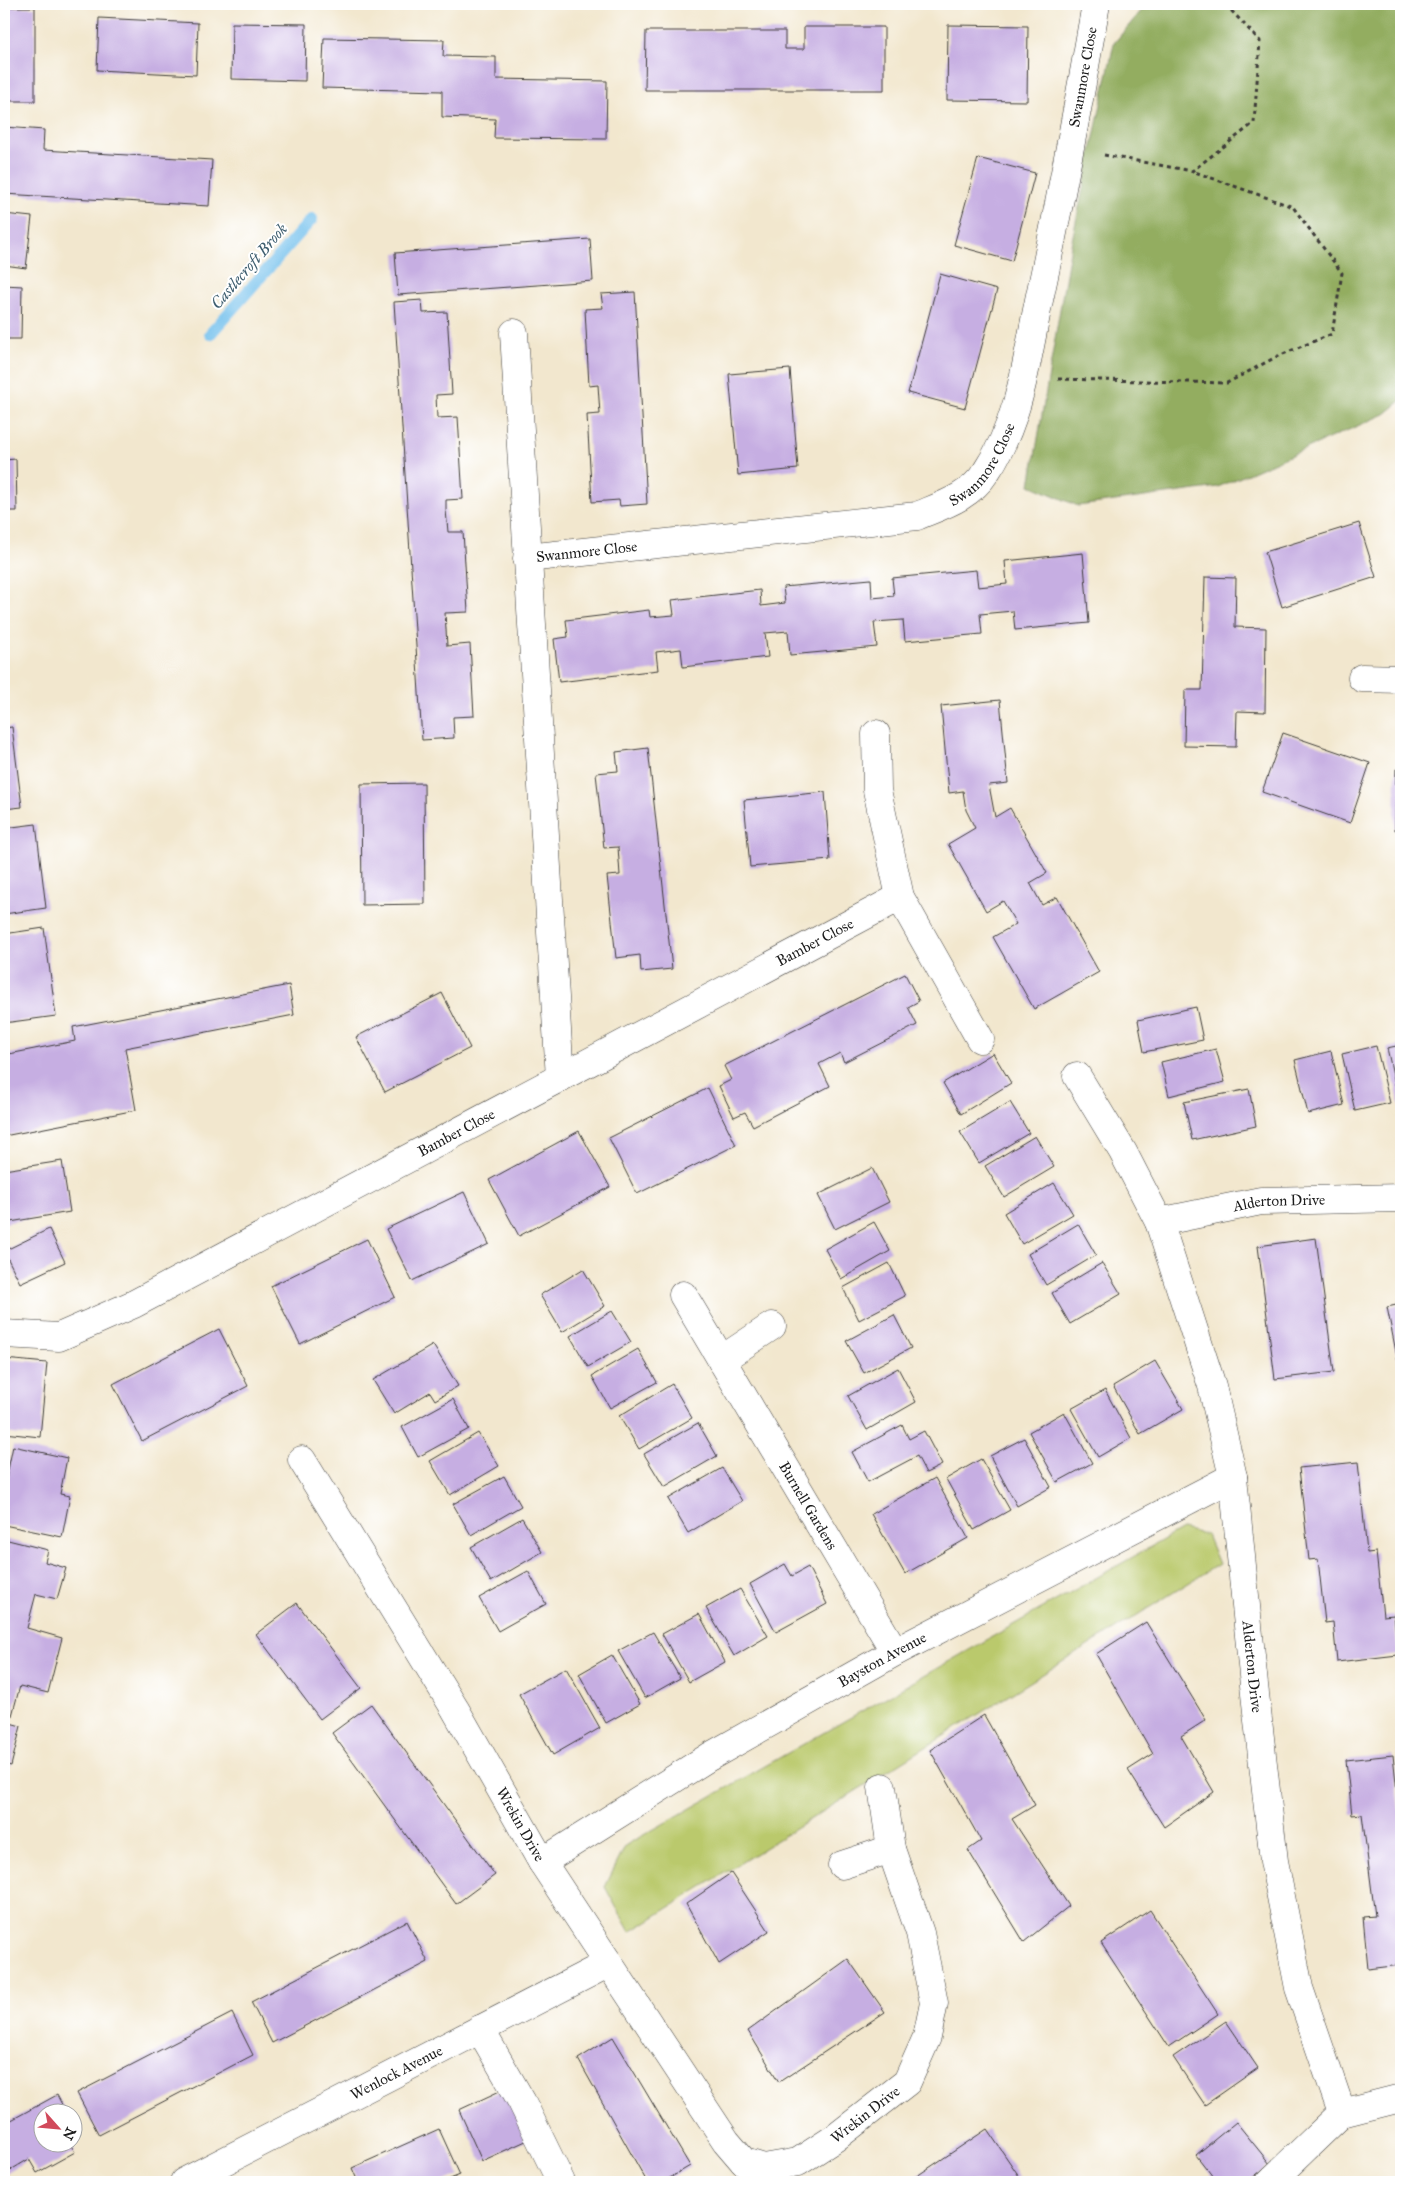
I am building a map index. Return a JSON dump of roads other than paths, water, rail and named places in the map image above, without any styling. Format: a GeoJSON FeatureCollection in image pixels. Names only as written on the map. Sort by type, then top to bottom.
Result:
{"type":"FeatureCollection","features":[{"type":"Feature","properties":{"kind":"street","name":"Swanmore Close"},"geometry":{"type":"LineString","coordinates":[[527,558],[917,516],[958,500],[985,474],[1006,440],[1023,378],[1072,150],[1096,4]]}},
{"type":"Feature","properties":{"kind":"street"},"geometry":{"type":"LineString","coordinates":[[514,333],[560,1078]]}},
{"type":"Feature","properties":{"kind":"street"},"geometry":{"type":"LineString","coordinates":[[1362,678],[1401,678]]}},
{"type":"Feature","properties":{"kind":"street"},"geometry":{"type":"LineString","coordinates":[[876,734],[877,790],[900,897],[980,1039]]}},
{"type":"Feature","properties":{"kind":"street","name":"Bamber Close"},"geometry":{"type":"LineString","coordinates":[[4,1334],[59,1337],[134,1304],[900,897]]}},
{"type":"Feature","properties":{"kind":"street","name":"Alderton Drive"},"geometry":{"type":"LineString","coordinates":[[1077,1076],[1123,1152],[1159,1222],[1212,1386],[1233,1477],[1274,1861],[1299,1988],[1342,2113]]}},
{"type":"Feature","properties":{"kind":"street","name":"Alderton Drive"},"geometry":{"type":"LineString","coordinates":[[1159,1222],[1261,1201],[1401,1198]]}},
{"type":"Feature","properties":{"kind":"street","name":"Burnell Gardens"},"geometry":{"type":"LineString","coordinates":[[683,1295],[895,1652]]}},
{"type":"Feature","properties":{"kind":"street"},"geometry":{"type":"LineString","coordinates":[[722,1360],[772,1326]]}},
{"type":"Feature","properties":{"kind":"street","name":"Wrekin Drive"},"geometry":{"type":"LineString","coordinates":[[302,1460],[455,1709],[542,1862],[726,2141],[744,2162],[767,2175],[798,2162],[835,2138],[907,2082],[927,2037],[934,2003],[920,1933],[891,1849],[882,1787]]}},
{"type":"Feature","properties":{"kind":"street","name":"Bayston Avenue"},"geometry":{"type":"LineString","coordinates":[[542,1862],[709,1757],[895,1652],[1233,1477]]}},
{"type":"Feature","properties":{"kind":"street"},"geometry":{"type":"LineString","coordinates":[[842,1865],[891,1849]]}},
{"type":"Feature","properties":{"kind":"street","name":"Wenlock Avenue"},"geometry":{"type":"LineString","coordinates":[[198,2179],[480,2029],[609,1963]]}},
{"type":"Feature","properties":{"kind":"street"},"geometry":{"type":"LineString","coordinates":[[480,2029],[522,2102],[561,2182]]}},
{"type":"Feature","properties":{"kind":"street"},"geometry":{"type":"LineString","coordinates":[[1270,2182],[1342,2113],[1397,2098]]}},
{"type":"Feature","properties":{"kind":"waterway","name":"Castlecroft Brook"},"geometry":{"type":"LineString","coordinates":[[210,334],[312,219]]}}]}
